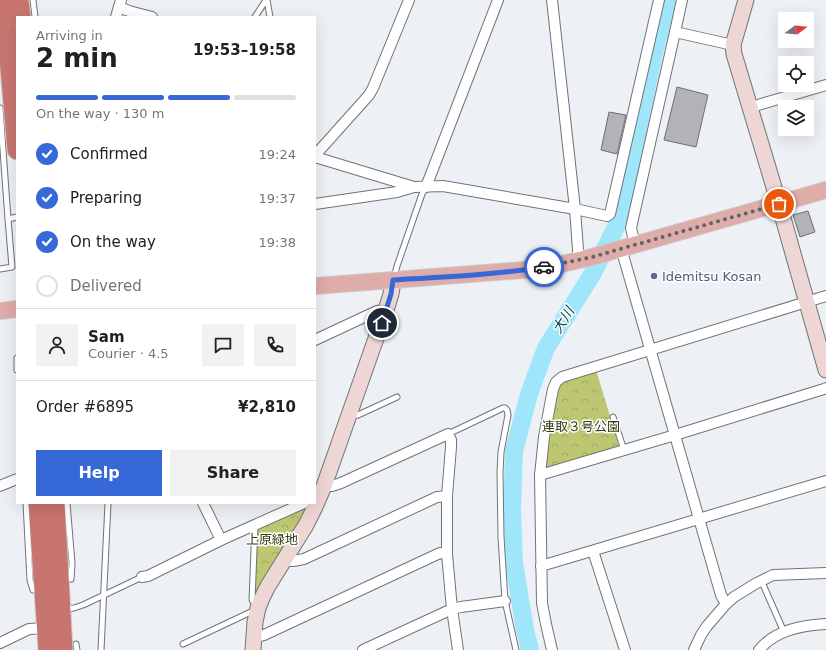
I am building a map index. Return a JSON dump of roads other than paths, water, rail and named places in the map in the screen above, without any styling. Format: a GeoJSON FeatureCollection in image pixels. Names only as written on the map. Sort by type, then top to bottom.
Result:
{"type":"FeatureCollection","features":[{"type":"Feature","properties":{"kind":"highway"},"geometry":{"type":"LineString","coordinates":[[7,2],[20,16]]}},
{"type":"Feature","properties":{"kind":"highway"},"geometry":{"type":"LineString","coordinates":[[7,2],[15,93],[13,146]]}},
{"type":"Feature","properties":{"kind":"highway"},"geometry":{"type":"LineString","coordinates":[[48,650],[36,544],[54,504]]}},
{"type":"Feature","properties":{"kind":"highway"},"geometry":{"type":"LineString","coordinates":[[54,504],[61,609],[70,647]]}},
{"type":"Feature","properties":{"kind":"main road"},"geometry":{"type":"LineString","coordinates":[[316,286],[523,270],[585,258],[826,190]]}},
{"type":"Feature","properties":{"kind":"main road"},"geometry":{"type":"LineString","coordinates":[[0,310],[16,309]]}},
{"type":"Feature","properties":{"kind":"street"},"geometry":{"type":"LineString","coordinates":[[316,155],[369,95],[409,0]]}},
{"type":"Feature","properties":{"kind":"street"},"geometry":{"type":"LineString","coordinates":[[426,186],[498,0]]}},
{"type":"Feature","properties":{"kind":"street"},"geometry":{"type":"LineString","coordinates":[[552,0],[575,209],[578,250],[585,258]]}},
{"type":"Feature","properties":{"kind":"street"},"geometry":{"type":"LineString","coordinates":[[316,204],[397,192],[414,187],[444,186],[607,216],[610,214],[659,0]]}},
{"type":"Feature","properties":{"kind":"street"},"geometry":{"type":"LineString","coordinates":[[682,0],[631,228],[625,247],[651,350],[699,520],[721,595],[726,604]]}},
{"type":"Feature","properties":{"kind":"street"},"geometry":{"type":"LineString","coordinates":[[746,0],[733,45],[734,54],[779,204],[826,370]]}},
{"type":"Feature","properties":{"kind":"street"},"geometry":{"type":"LineString","coordinates":[[119,8],[148,16]]}},
{"type":"Feature","properties":{"kind":"street"},"geometry":{"type":"LineString","coordinates":[[675,32],[733,45]]}},
{"type":"Feature","properties":{"kind":"street"},"geometry":{"type":"LineString","coordinates":[[750,107],[826,85]]}},
{"type":"Feature","properties":{"kind":"street"},"geometry":{"type":"LineString","coordinates":[[316,157],[414,187]]}},
{"type":"Feature","properties":{"kind":"street"},"geometry":{"type":"LineString","coordinates":[[319,494],[386,310],[391,294],[393,280]]}},
{"type":"Feature","properties":{"kind":"street"},"geometry":{"type":"LineString","coordinates":[[552,650],[542,604],[540,475],[544,437],[553,389],[556,382],[562,377],[826,296]]}},
{"type":"Feature","properties":{"kind":"street"},"geometry":{"type":"LineString","coordinates":[[316,340],[376,311],[386,310]]}},
{"type":"Feature","properties":{"kind":"street"},"geometry":{"type":"LineString","coordinates":[[540,475],[826,388]]}},
{"type":"Feature","properties":{"kind":"street"},"geometry":{"type":"LineString","coordinates":[[319,494],[332,486],[448,434],[451,447],[447,496],[447,554],[452,609],[458,650]]}},
{"type":"Feature","properties":{"kind":"street"},"geometry":{"type":"LineString","coordinates":[[0,486],[16,479]]}},
{"type":"Feature","properties":{"kind":"street"},"geometry":{"type":"LineString","coordinates":[[541,566],[826,481]]}},
{"type":"Feature","properties":{"kind":"street"},"geometry":{"type":"LineString","coordinates":[[285,560],[294,561],[304,559],[438,497],[447,496]]}},
{"type":"Feature","properties":{"kind":"street"},"geometry":{"type":"LineString","coordinates":[[203,504],[221,540]]}},
{"type":"Feature","properties":{"kind":"street"},"geometry":{"type":"LineString","coordinates":[[142,577],[148,576],[221,540],[302,504]]}},
{"type":"Feature","properties":{"kind":"street"},"geometry":{"type":"LineString","coordinates":[[253,643],[258,608],[262,598],[306,525],[316,504]]}},
{"type":"Feature","properties":{"kind":"street"},"geometry":{"type":"LineString","coordinates":[[593,551],[626,650]]}},
{"type":"Feature","properties":{"kind":"street"},"geometry":{"type":"LineString","coordinates":[[253,643],[264,635],[440,554],[447,554]]}},
{"type":"Feature","properties":{"kind":"street"},"geometry":{"type":"LineString","coordinates":[[694,650],[707,626],[726,604],[739,593],[761,580],[774,576],[826,573]]}},
{"type":"Feature","properties":{"kind":"street"},"geometry":{"type":"LineString","coordinates":[[362,650],[452,609],[505,601]]}},
{"type":"Feature","properties":{"kind":"street"},"geometry":{"type":"LineString","coordinates":[[760,650],[784,632],[826,624]]}},
{"type":"Feature","properties":{"kind":"street"},"geometry":{"type":"LineString","coordinates":[[0,643],[29,629],[46,628]]}},
{"type":"Feature","properties":{"kind":"lane"},"geometry":{"type":"LineString","coordinates":[[22,16],[30,0]]}},
{"type":"Feature","properties":{"kind":"lane"},"geometry":{"type":"LineString","coordinates":[[33,0],[35,16]]}},
{"type":"Feature","properties":{"kind":"lane"},"geometry":{"type":"LineString","coordinates":[[256,16],[266,0]]}},
{"type":"Feature","properties":{"kind":"lane"},"geometry":{"type":"LineString","coordinates":[[266,0],[270,16]]}},
{"type":"Feature","properties":{"kind":"lane"},"geometry":{"type":"LineString","coordinates":[[0,108],[12,267],[0,268]]}},
{"type":"Feature","properties":{"kind":"lane"},"geometry":{"type":"LineString","coordinates":[[2,135],[13,146]]}},
{"type":"Feature","properties":{"kind":"lane"},"geometry":{"type":"LineString","coordinates":[[393,280],[426,186]]}},
{"type":"Feature","properties":{"kind":"lane"},"geometry":{"type":"LineString","coordinates":[[8,219],[16,217]]}},
{"type":"Feature","properties":{"kind":"lane"},"geometry":{"type":"LineString","coordinates":[[348,417],[397,397]]}},
{"type":"Feature","properties":{"kind":"lane"},"geometry":{"type":"LineString","coordinates":[[448,434],[503,408],[507,410],[508,415],[502,446],[500,472],[501,537],[505,601],[516,650]]}},
{"type":"Feature","properties":{"kind":"lane"},"geometry":{"type":"LineString","coordinates":[[613,417],[624,450]]}},
{"type":"Feature","properties":{"kind":"lane"},"geometry":{"type":"LineString","coordinates":[[26,504],[30,580],[33,590]]}},
{"type":"Feature","properties":{"kind":"lane"},"geometry":{"type":"LineString","coordinates":[[54,504],[72,563],[71,578]]}},
{"type":"Feature","properties":{"kind":"lane"},"geometry":{"type":"LineString","coordinates":[[101,650],[108,504]]}},
{"type":"Feature","properties":{"kind":"lane"},"geometry":{"type":"LineString","coordinates":[[27,524],[36,544]]}},
{"type":"Feature","properties":{"kind":"lane"},"geometry":{"type":"LineString","coordinates":[[183,644],[258,608],[252,600],[255,525]]}},
{"type":"Feature","properties":{"kind":"lane"},"geometry":{"type":"LineString","coordinates":[[61,609],[74,608],[83,605],[142,577]]}},
{"type":"Feature","properties":{"kind":"lane"},"geometry":{"type":"LineString","coordinates":[[761,580],[784,632]]}},
{"type":"Feature","properties":{"kind":"lane"},"geometry":{"type":"LineString","coordinates":[[70,647],[77,650]]}},
{"type":"Feature","properties":{"kind":"waterway","name":"大川"},"geometry":{"type":"LineString","coordinates":[[530,650],[525,630],[514,563],[512,510],[514,451],[529,394],[546,348],[593,273],[616,227],[654,53],[668,0]]}},
{"type":"Feature","properties":{"kind":"place","name":"Idemitsu Kosan"},"geometry":{"type":"Point","coordinates":[654,276]}},
{"type":"Feature","properties":{"kind":"park label","name":"連取３号公園"},"geometry":{"type":"Point","coordinates":[581,426]}},
{"type":"Feature","properties":{"kind":"park label","name":"上原緑地"},"geometry":{"type":"Point","coordinates":[272,539]}}]}
